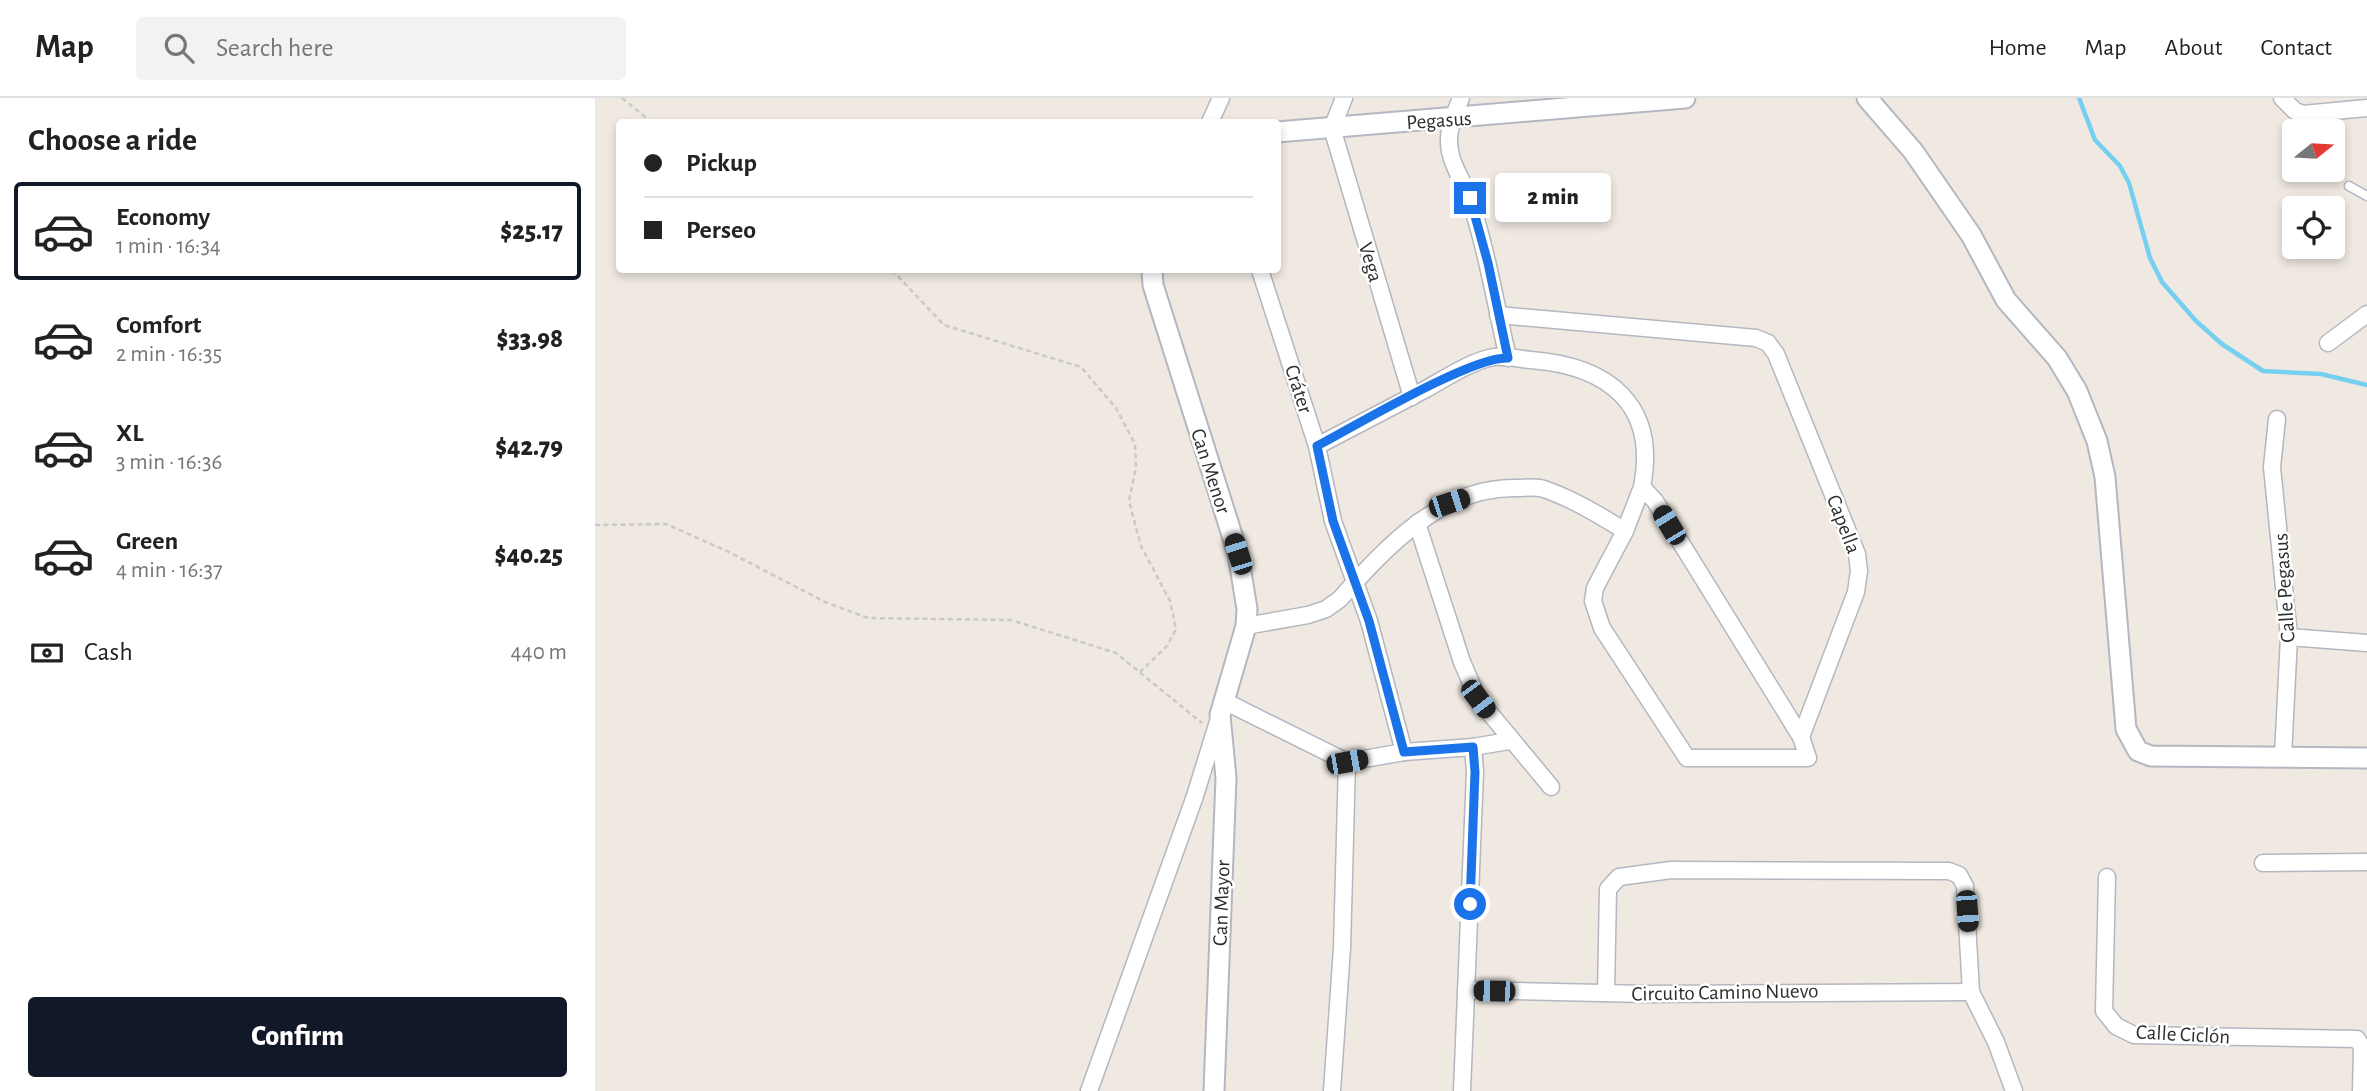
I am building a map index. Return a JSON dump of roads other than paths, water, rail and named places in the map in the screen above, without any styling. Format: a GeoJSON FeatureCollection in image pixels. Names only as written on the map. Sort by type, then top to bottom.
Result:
{"type":"FeatureCollection","features":[{"type":"Feature","properties":{"kind":"street"},"geometry":{"type":"LineString","coordinates":[[1211,119],[1220,98]]}},
{"type":"Feature","properties":{"kind":"street"},"geometry":{"type":"LineString","coordinates":[[1332,128],[1344,98]]}},
{"type":"Feature","properties":{"kind":"street"},"geometry":{"type":"LineString","coordinates":[[1461,98],[1452,120],[1450,156],[1470,198],[1508,358]]}},
{"type":"Feature","properties":{"kind":"street","name":"Pegasus"},"geometry":{"type":"LineString","coordinates":[[1281,132],[1452,120],[1566,104],[1685,98]]}},
{"type":"Feature","properties":{"kind":"street"},"geometry":{"type":"LineString","coordinates":[[1867,98],[1913,151],[1952,206],[2006,300],[2057,358],[2090,422],[2105,478],[2119,667],[2129,740],[2138,751],[2151,756],[2367,758]]}},
{"type":"Feature","properties":{"kind":"street"},"geometry":{"type":"LineString","coordinates":[[2282,98],[2295,111],[2304,114],[2367,108]]}},
{"type":"Feature","properties":{"kind":"street","name":"Vega"},"geometry":{"type":"LineString","coordinates":[[1332,128],[1412,397]]}},
{"type":"Feature","properties":{"kind":"street","name":"Can Menor"},"geometry":{"type":"LineString","coordinates":[[1152,273],[1153,285],[1176,362],[1244,579],[1246,626],[1219,716]]}},
{"type":"Feature","properties":{"kind":"street","name":"Cráter"},"geometry":{"type":"LineString","coordinates":[[1261,273],[1317,446],[1333,521],[1369,621],[1404,752]]}},
{"type":"Feature","properties":{"kind":"street"},"geometry":{"type":"LineString","coordinates":[[2328,343],[2367,314]]}},
{"type":"Feature","properties":{"kind":"street","name":"Capella"},"geometry":{"type":"LineString","coordinates":[[1498,315],[1756,338],[1768,343],[1776,354],[1857,554],[1859,571],[1856,592],[1801,737],[1808,758],[1696,760],[1687,758],[1681,751],[1602,628],[1595,612],[1595,589],[1625,531]]}},
{"type":"Feature","properties":{"kind":"street"},"geometry":{"type":"LineString","coordinates":[[1246,626],[1326,609],[1417,523],[1449,503],[1496,487],[1541,488],[1588,508],[1625,531],[1642,487],[1644,448],[1641,423],[1634,407],[1605,380],[1594,374],[1547,361],[1493,357],[1317,446]]}},
{"type":"Feature","properties":{"kind":"street","name":"Calle Pegasus"},"geometry":{"type":"LineString","coordinates":[[2277,419],[2272,467],[2289,637],[2283,756]]}},
{"type":"Feature","properties":{"kind":"street"},"geometry":{"type":"LineString","coordinates":[[1642,487],[1655,501],[1801,737]]}},
{"type":"Feature","properties":{"kind":"street"},"geometry":{"type":"LineString","coordinates":[[1417,523],[1462,662],[1478,699],[1509,741],[1551,787]]}},
{"type":"Feature","properties":{"kind":"street"},"geometry":{"type":"LineString","coordinates":[[2289,637],[2367,643]]}},
{"type":"Feature","properties":{"kind":"street"},"geometry":{"type":"LineString","coordinates":[[1089,1091],[1195,796],[1219,716],[1347,762],[1404,752],[1473,747],[1509,741]]}},
{"type":"Feature","properties":{"kind":"street","name":"Can Mayor"},"geometry":{"type":"LineString","coordinates":[[1214,1091],[1226,778],[1219,716]]}},
{"type":"Feature","properties":{"kind":"street"},"geometry":{"type":"LineString","coordinates":[[1462,1091],[1475,772],[1473,747]]}},
{"type":"Feature","properties":{"kind":"street"},"geometry":{"type":"LineString","coordinates":[[1332,1091],[1342,948],[1347,762]]}},
{"type":"Feature","properties":{"kind":"street"},"geometry":{"type":"LineString","coordinates":[[2263,863],[2367,862]]}},
{"type":"Feature","properties":{"kind":"street","name":"Circuito Camino Nuevo"},"geometry":{"type":"LineString","coordinates":[[1671,870],[1949,871],[1959,875],[1965,886],[1971,992],[1605,993],[1608,889],[1619,877],[1671,870]]}},
{"type":"Feature","properties":{"kind":"street","name":"Calle Ciclón"},"geometry":{"type":"LineString","coordinates":[[2107,877],[2104,1010],[2116,1027],[2134,1035],[2360,1041],[2361,1091]]}},
{"type":"Feature","properties":{"kind":"street"},"geometry":{"type":"LineString","coordinates":[[1466,990],[1605,993]]}},
{"type":"Feature","properties":{"kind":"street"},"geometry":{"type":"LineString","coordinates":[[1971,992],[1996,1042],[2014,1091]]}},
{"type":"Feature","properties":{"kind":"lane"},"geometry":{"type":"LineString","coordinates":[[2349,186],[2367,196]]}},
{"type":"Feature","properties":{"kind":"waterway"},"geometry":{"type":"LineString","coordinates":[[2079,98],[2095,140],[2120,166],[2129,183],[2150,258],[2162,282],[2196,321],[2222,344],[2263,371],[2321,374],[2367,385]]}}]}
